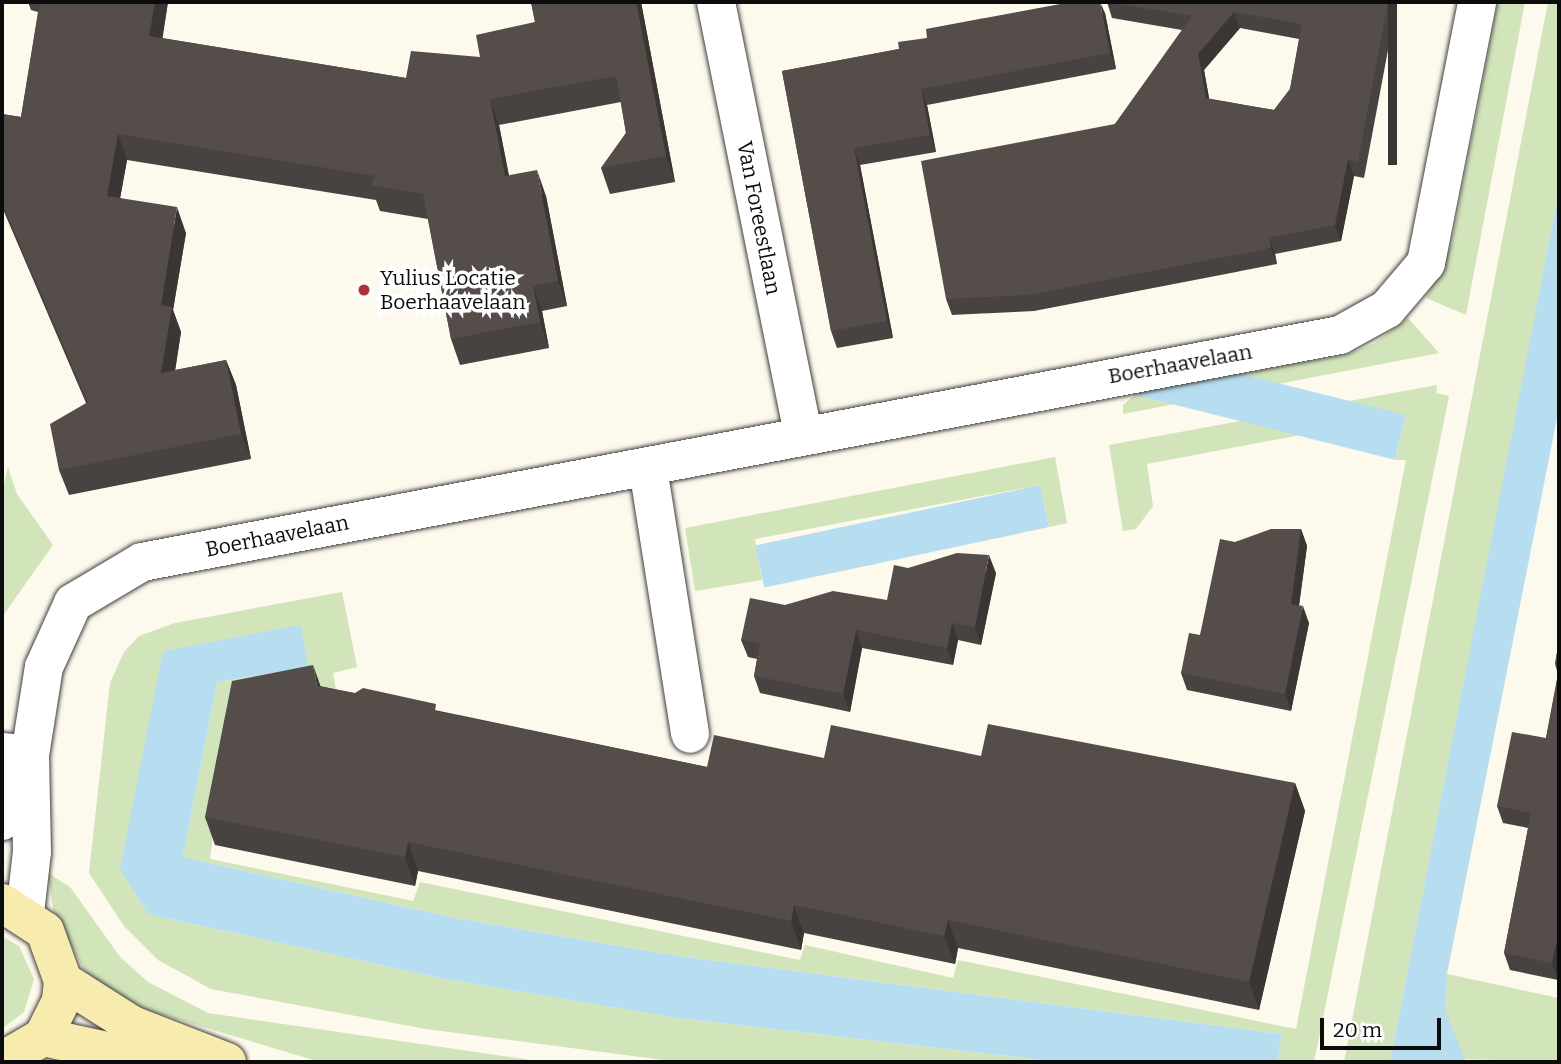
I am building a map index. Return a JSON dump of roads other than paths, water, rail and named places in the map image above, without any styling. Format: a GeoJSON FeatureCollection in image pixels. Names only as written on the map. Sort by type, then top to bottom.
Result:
{"type":"FeatureCollection","features":[{"type":"Feature","properties":{"kind":"main road"},"geometry":{"type":"LineString","coordinates":[[2,1061],[43,1037],[61,1001],[63,981],[45,931],[13,908]]}},
{"type":"Feature","properties":{"kind":"main road"},"geometry":{"type":"LineString","coordinates":[[63,981],[132,1025],[219,1060]]}},
{"type":"Feature","properties":{"kind":"main road"},"geometry":{"type":"LineString","coordinates":[[43,1037],[121,1054],[219,1060]]}},
{"type":"Feature","properties":{"kind":"street","name":"Van Foreestlaan"},"geometry":{"type":"LineString","coordinates":[[716,2],[803,435]]}},
{"type":"Feature","properties":{"kind":"street","name":"Boerhaavelaan"},"geometry":{"type":"LineString","coordinates":[[2,821],[16,754],[44,667],[73,603],[142,562],[1340,335],[1387,309],[1426,263],[1477,2]]}},
{"type":"Feature","properties":{"kind":"street"},"geometry":{"type":"LineString","coordinates":[[648,468],[690,734]]}},
{"type":"Feature","properties":{"kind":"street","name":"Boerhaavelaan"},"geometry":{"type":"LineString","coordinates":[[13,908],[33,852],[16,754]]}},
{"type":"Feature","properties":{"kind":"water"},"geometry":{"type":"Polygon","coordinates":[[[1559,191],[1559,408],[1447,974],[1445,1010],[1466,1062],[1390,1062],[1559,191]]]}},
{"type":"Feature","properties":{"kind":"water"},"geometry":{"type":"Polygon","coordinates":[[[1150,351],[1406,415],[1395,460],[1139,396],[1150,351]]]}},
{"type":"Feature","properties":{"kind":"water"},"geometry":{"type":"Polygon","coordinates":[[[1040,485],[1049,527],[764,588],[755,546],[1040,485]]]}},
{"type":"Feature","properties":{"kind":"water"},"geometry":{"type":"Polygon","coordinates":[[[301,625],[308,667],[217,682],[183,857],[450,917],[678,956],[1282,1034],[1277,1062],[1059,1062],[678,1018],[440,978],[148,914],[120,869],[163,651],[301,625]]]}},
{"type":"Feature","properties":{"kind":"place","name":"Yulius Locatie Boerhaavelaan"},"geometry":{"type":"Point","coordinates":[364,290]}}]}
